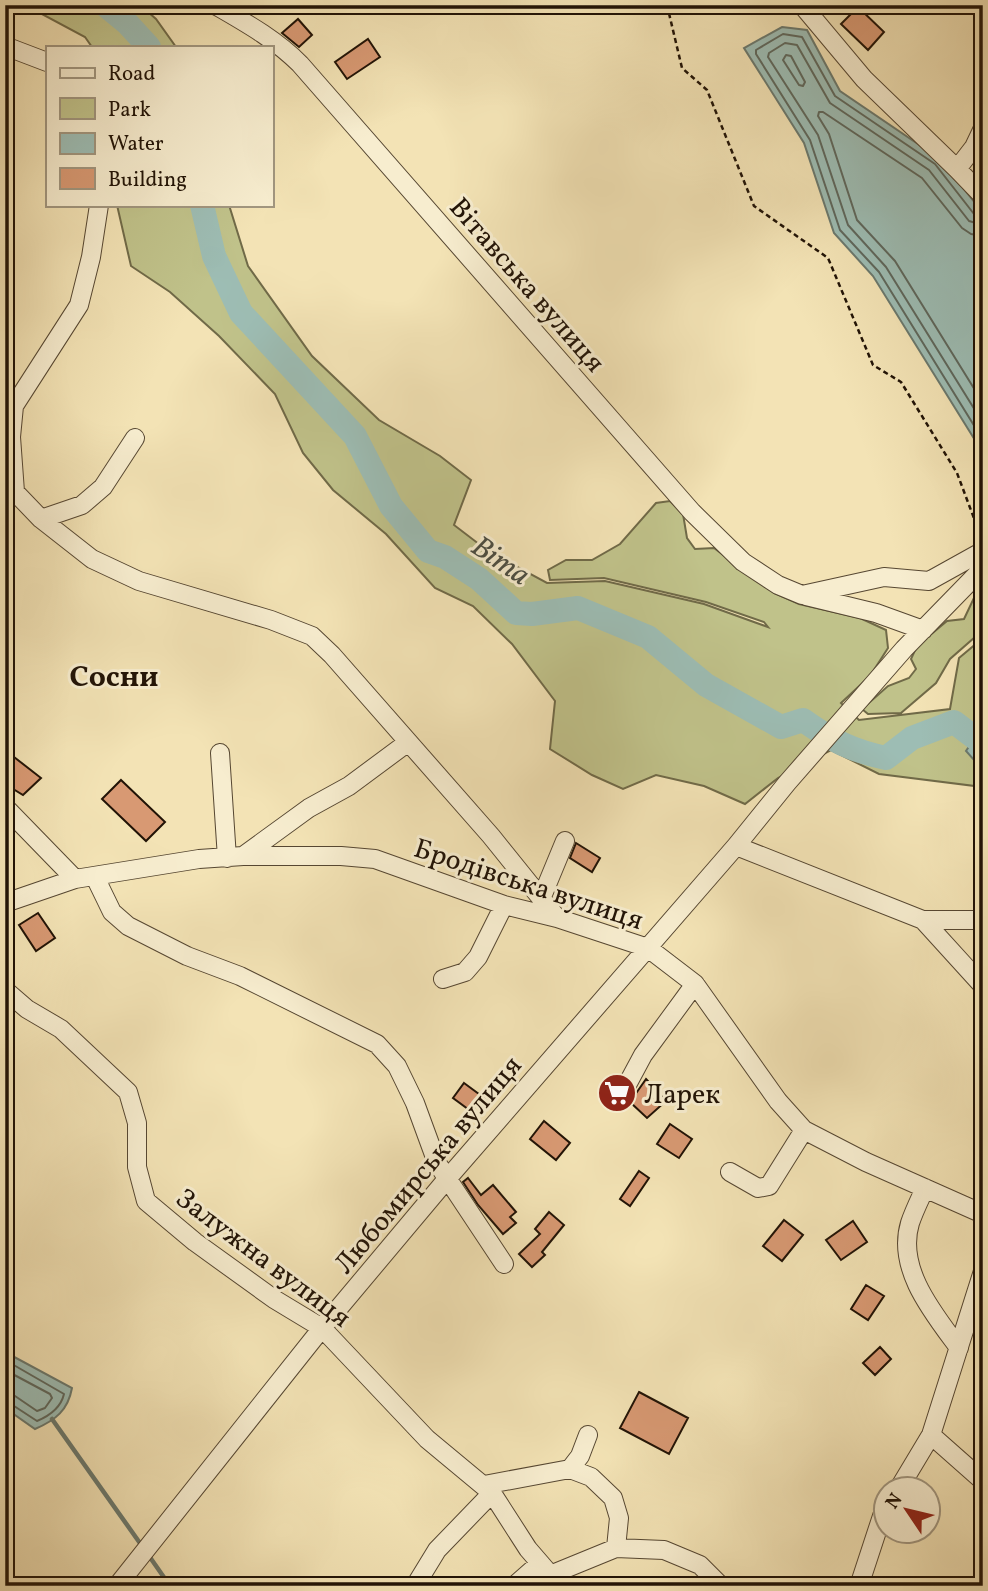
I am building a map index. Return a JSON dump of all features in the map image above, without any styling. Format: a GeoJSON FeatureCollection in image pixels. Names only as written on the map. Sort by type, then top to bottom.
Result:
{"type":"FeatureCollection","features":[{"type":"Feature","properties":{"kind":"street","name":"Вітавська вулиця"},"geometry":{"type":"LineString","coordinates":[[215,5],[264,33],[300,65],[708,529],[743,562],[778,585],[802,595],[876,613],[923,630]]}},
{"type":"Feature","properties":{"kind":"street"},"geometry":{"type":"LineString","coordinates":[[802,5],[864,79],[983,196]]}},
{"type":"Feature","properties":{"kind":"street"},"geometry":{"type":"LineString","coordinates":[[5,46],[46,62]]}},
{"type":"Feature","properties":{"kind":"street"},"geometry":{"type":"LineString","coordinates":[[957,169],[974,147],[983,128]]}},
{"type":"Feature","properties":{"kind":"street"},"geometry":{"type":"LineString","coordinates":[[99,206],[91,257],[79,305],[14,406],[10,490],[41,519],[92,559],[139,581],[271,620],[312,636],[332,655],[491,836],[557,918]]}},
{"type":"Feature","properties":{"kind":"street"},"geometry":{"type":"LineString","coordinates":[[41,519],[82,505],[103,487],[135,438]]}},
{"type":"Feature","properties":{"kind":"street"},"geometry":{"type":"LineString","coordinates":[[802,595],[884,577],[929,581],[983,551]]}},
{"type":"Feature","properties":{"kind":"street"},"geometry":{"type":"LineString","coordinates":[[923,630],[983,568]]}},
{"type":"Feature","properties":{"kind":"street","name":"Любомирська вулиця"},"geometry":{"type":"LineString","coordinates":[[117,1586],[322,1328],[447,1179],[736,846],[787,783],[923,630]]}},
{"type":"Feature","properties":{"kind":"street"},"geometry":{"type":"LineString","coordinates":[[220,753],[235,857],[309,808],[349,786],[407,743]]}},
{"type":"Feature","properties":{"kind":"street"},"geometry":{"type":"LineString","coordinates":[[5,807],[75,879]]}},
{"type":"Feature","properties":{"kind":"street"},"geometry":{"type":"LineString","coordinates":[[541,899],[565,841]]}},
{"type":"Feature","properties":{"kind":"street"},"geometry":{"type":"LineString","coordinates":[[736,846],[923,920],[983,920]]}},
{"type":"Feature","properties":{"kind":"street","name":"Бродівська вулиця"},"geometry":{"type":"LineString","coordinates":[[5,903],[75,879],[199,859],[341,856],[375,859],[504,905],[557,918],[648,948],[695,984],[778,1101],[804,1130],[866,1162],[983,1214]]}},
{"type":"Feature","properties":{"kind":"street"},"geometry":{"type":"LineString","coordinates":[[95,877],[112,912],[128,926],[187,956],[240,976],[377,1044],[397,1066],[415,1104],[437,1163],[504,1264]]}},
{"type":"Feature","properties":{"kind":"street"},"geometry":{"type":"LineString","coordinates":[[443,979],[465,972],[478,957],[504,905]]}},
{"type":"Feature","properties":{"kind":"street"},"geometry":{"type":"LineString","coordinates":[[923,920],[983,986]]}},
{"type":"Feature","properties":{"kind":"street"},"geometry":{"type":"LineString","coordinates":[[621,1096],[643,1055],[695,984]]}},
{"type":"Feature","properties":{"kind":"street","name":"Залужна вулиця"},"geometry":{"type":"LineString","coordinates":[[5,990],[27,1009],[61,1029],[128,1092],[137,1123],[137,1167],[146,1201],[195,1242],[262,1290],[322,1328],[427,1439],[488,1489],[550,1575]]}},
{"type":"Feature","properties":{"kind":"street"},"geometry":{"type":"LineString","coordinates":[[730,1172],[758,1188],[769,1186],[804,1130]]}},
{"type":"Feature","properties":{"kind":"street"},"geometry":{"type":"LineString","coordinates":[[925,1188],[909,1226],[908,1253],[915,1279],[926,1300],[959,1348]]}},
{"type":"Feature","properties":{"kind":"street"},"geometry":{"type":"LineString","coordinates":[[906,1476],[931,1435],[983,1271]]}},
{"type":"Feature","properties":{"kind":"street"},"geometry":{"type":"LineString","coordinates":[[570,1469],[580,1456],[588,1435]]}},
{"type":"Feature","properties":{"kind":"street"},"geometry":{"type":"LineString","coordinates":[[931,1435],[983,1481]]}},
{"type":"Feature","properties":{"kind":"street"},"geometry":{"type":"LineString","coordinates":[[415,1586],[437,1550],[488,1489],[570,1469],[591,1477],[613,1498],[619,1518],[616,1548]]}},
{"type":"Feature","properties":{"kind":"street"},"geometry":{"type":"LineString","coordinates":[[859,1586],[872,1546]]}},
{"type":"Feature","properties":{"kind":"street"},"geometry":{"type":"LineString","coordinates":[[514,1586],[550,1575],[616,1548],[664,1549],[700,1565],[721,1586]]}},
{"type":"Feature","properties":{"kind":"path"},"geometry":{"type":"LineString","coordinates":[[667,5],[682,68],[707,90],[754,206],[828,258],[873,365],[901,382],[957,473],[983,543]]}},
{"type":"Feature","properties":{"kind":"green space"},"geometry":{"type":"Polygon","coordinates":[[[5,5],[140,5],[156,19],[175,46],[91,46],[85,37],[42,14],[5,13],[5,5]]]}},
{"type":"Feature","properties":{"kind":"green space"},"geometry":{"type":"Polygon","coordinates":[[[117,206],[229,206],[248,266],[312,356],[379,420],[440,456],[471,480],[454,525],[488,551],[547,583],[605,581],[704,604],[768,627],[764,622],[706,602],[604,578],[550,580],[548,570],[566,560],[592,560],[620,544],[656,503],[670,501],[683,514],[687,538],[695,549],[714,548],[774,593],[799,604],[860,618],[886,630],[888,648],[870,676],[841,703],[859,720],[950,709],[959,658],[983,638],[983,787],[879,774],[831,750],[778,778],[745,804],[704,786],[656,775],[623,789],[592,775],[550,749],[555,701],[512,644],[473,606],[435,588],[386,534],[333,490],[303,453],[275,394],[219,336],[170,292],[131,266],[117,206]]]}},
{"type":"Feature","properties":{"kind":"green space"},"geometry":{"type":"Polygon","coordinates":[[[983,579],[983,630],[950,659],[936,683],[901,713],[868,714],[862,709],[888,686],[909,678],[916,669],[911,659],[917,646],[947,621],[964,619],[983,579]]]}},
{"type":"Feature","properties":{"kind":"water"},"geometry":{"type":"Polygon","coordinates":[[[782,27],[807,30],[840,91],[940,159],[983,213],[983,453],[873,276],[834,233],[804,143],[744,48],[782,27]]]}},
{"type":"Feature","properties":{"kind":"water"},"geometry":{"type":"Polygon","coordinates":[[[979,732],[983,734],[983,770],[966,751],[979,732]]]}},
{"type":"Feature","properties":{"kind":"water"},"geometry":{"type":"Polygon","coordinates":[[[5,1352],[72,1388],[64,1408],[49,1422],[35,1429],[5,1408],[5,1352]]]}},
{"type":"Feature","properties":{"kind":"building"},"geometry":{"type":"Polygon","coordinates":[[[858,7],[884,32],[868,50],[841,24],[858,7]]]}},
{"type":"Feature","properties":{"kind":"building"},"geometry":{"type":"Polygon","coordinates":[[[298,19],[312,35],[299,47],[282,33],[298,19]]]}},
{"type":"Feature","properties":{"kind":"building"},"geometry":{"type":"Polygon","coordinates":[[[368,39],[380,57],[347,79],[335,62],[368,39]]]}},
{"type":"Feature","properties":{"kind":"building"},"geometry":{"type":"Polygon","coordinates":[[[5,750],[41,778],[23,795],[5,784],[5,750]]]}},
{"type":"Feature","properties":{"kind":"building"},"geometry":{"type":"Polygon","coordinates":[[[121,780],[165,822],[146,841],[102,799],[121,780]]]}},
{"type":"Feature","properties":{"kind":"building"},"geometry":{"type":"Polygon","coordinates":[[[576,843],[600,858],[592,872],[570,858],[576,843]]]}},
{"type":"Feature","properties":{"kind":"building"},"geometry":{"type":"Polygon","coordinates":[[[38,913],[55,938],[36,951],[19,925],[38,913]]]}},
{"type":"Feature","properties":{"kind":"building"},"geometry":{"type":"Polygon","coordinates":[[[646,1079],[666,1101],[647,1118],[630,1102],[646,1079]]]}},
{"type":"Feature","properties":{"kind":"building"},"geometry":{"type":"Polygon","coordinates":[[[464,1083],[487,1100],[481,1109],[476,1105],[472,1112],[453,1098],[464,1083]]]}},
{"type":"Feature","properties":{"kind":"building"},"geometry":{"type":"Polygon","coordinates":[[[544,1121],[570,1143],[556,1160],[530,1139],[544,1121]]]}},
{"type":"Feature","properties":{"kind":"building"},"geometry":{"type":"Polygon","coordinates":[[[670,1124],[692,1139],[679,1158],[657,1144],[670,1124]]]}},
{"type":"Feature","properties":{"kind":"building"},"geometry":{"type":"Polygon","coordinates":[[[639,1171],[649,1178],[630,1206],[620,1199],[639,1171]]]}},
{"type":"Feature","properties":{"kind":"building"},"geometry":{"type":"Polygon","coordinates":[[[468,1178],[481,1195],[493,1185],[516,1212],[510,1217],[516,1223],[503,1234],[478,1205],[463,1182],[468,1178]]]}},
{"type":"Feature","properties":{"kind":"building"},"geometry":{"type":"Polygon","coordinates":[[[549,1212],[564,1225],[542,1252],[545,1255],[532,1267],[519,1254],[540,1234],[535,1229],[549,1212]]]}},
{"type":"Feature","properties":{"kind":"building"},"geometry":{"type":"Polygon","coordinates":[[[784,1220],[803,1235],[782,1261],[763,1246],[784,1220]]]}},
{"type":"Feature","properties":{"kind":"building"},"geometry":{"type":"Polygon","coordinates":[[[853,1221],[867,1242],[841,1260],[826,1240],[853,1221]]]}},
{"type":"Feature","properties":{"kind":"building"},"geometry":{"type":"Polygon","coordinates":[[[866,1285],[884,1296],[868,1320],[851,1309],[866,1285]]]}},
{"type":"Feature","properties":{"kind":"building"},"geometry":{"type":"Polygon","coordinates":[[[880,1347],[891,1359],[875,1375],[863,1363],[880,1347]]]}},
{"type":"Feature","properties":{"kind":"building"},"geometry":{"type":"Polygon","coordinates":[[[639,1392],[688,1418],[669,1454],[620,1428],[639,1392]]]}},
{"type":"Feature","properties":{"kind":"waterway","name":"Віта"},"geometry":{"type":"LineString","coordinates":[[105,5],[127,23],[148,46]]}},
{"type":"Feature","properties":{"kind":"waterway","name":"Віта"},"geometry":{"type":"LineString","coordinates":[[202,206],[214,256],[241,313],[355,436],[391,506],[428,551],[445,557],[479,579],[516,613],[532,614],[578,608],[648,637],[706,685],[781,727],[803,720],[842,744],[863,752],[886,758],[912,738],[954,722],[983,744]]}},
{"type":"Feature","properties":{"kind":"waterway"},"geometry":{"type":"LineString","coordinates":[[52,1419],[142,1546]]}},
{"type":"Feature","properties":{"kind":"waterway"},"geometry":{"type":"LineString","coordinates":[[147,1553],[170,1586]]}},
{"type":"Feature","properties":{"kind":"place","name":"Ларек"},"geometry":{"type":"Point","coordinates":[617,1093]}},
{"type":"Feature","properties":{"kind":"district","name":"Сосни"},"geometry":{"type":"Point","coordinates":[114,676]}}]}
